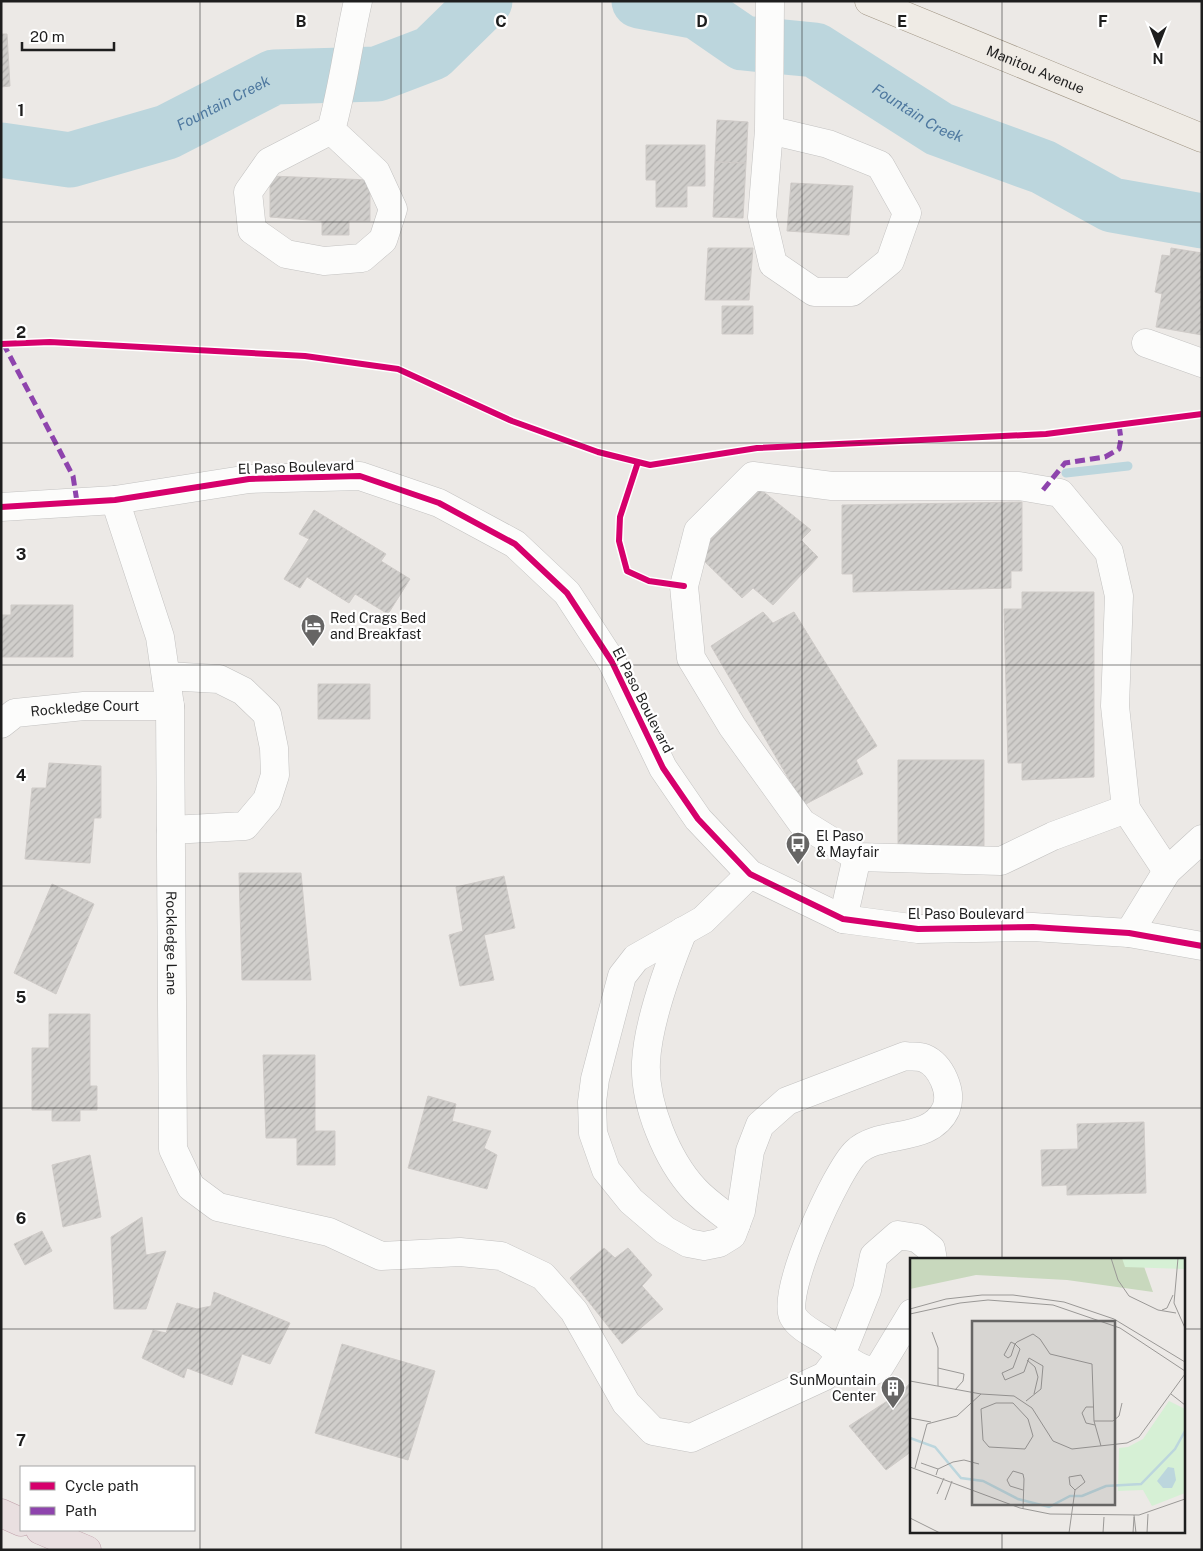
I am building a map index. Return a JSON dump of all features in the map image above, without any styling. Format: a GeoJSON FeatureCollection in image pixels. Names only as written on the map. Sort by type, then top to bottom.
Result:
{"type":"FeatureCollection","features":[{"type":"Feature","properties":{"kind":"highway"},"geometry":{"type":"LineString","coordinates":[[1,1513],[20,1522]]}},
{"type":"Feature","properties":{"kind":"highway"},"geometry":{"type":"LineString","coordinates":[[42,1531],[87,1550]]}},
{"type":"Feature","properties":{"kind":"main road","name":"Manitou Avenue"},"geometry":{"type":"LineString","coordinates":[[870,1],[1202,138]]}},
{"type":"Feature","properties":{"kind":"street"},"geometry":{"type":"LineString","coordinates":[[331,130],[376,172],[393,209],[383,240],[362,258],[324,261],[286,254],[252,230],[248,192],[269,162],[331,130],[341,93],[348,41],[358,1]]}},
{"type":"Feature","properties":{"kind":"street"},"geometry":{"type":"LineString","coordinates":[[769,130],[828,144],[880,165],[907,213],[890,261],[852,292],[814,292],[773,264],[762,216],[769,130],[770,12]]}},
{"type":"Feature","properties":{"kind":"street"},"geometry":{"type":"LineString","coordinates":[[1146,343],[1202,363]]}},
{"type":"Feature","properties":{"kind":"street","name":"El Paso Boulevard"},"geometry":{"type":"LineString","coordinates":[[1,507],[115,500],[249,479],[360,476],[439,503],[515,544],[567,593],[612,662],[663,768],[698,819],[750,874],[843,919],[918,929],[1033,927],[1129,933],[1202,946]]}},
{"type":"Feature","properties":{"kind":"street"},"geometry":{"type":"LineString","coordinates":[[1126,809],[1053,836],[1001,860],[857,857],[802,823],[732,726],[691,658],[684,586],[698,531],[753,476],[832,486],[1018,486],[1060,493],[1109,552],[1119,596],[1115,706],[1126,809],[1167,871]]}},
{"type":"Feature","properties":{"kind":"street","name":"Rockledge Lane"},"geometry":{"type":"LineString","coordinates":[[115,500],[160,638],[170,706],[174,1149],[191,1187],[218,1208],[329,1232],[381,1256],[460,1252],[501,1256],[543,1276],[574,1311],[626,1403],[653,1431],[691,1438],[825,1376],[840,1356]]}},
{"type":"Feature","properties":{"kind":"street"},"geometry":{"type":"LineString","coordinates":[[166,676],[196,676],[219,679],[243,691],[267,714],[274,748],[275,775],[267,800],[245,826],[171,830]]}},
{"type":"Feature","properties":{"kind":"street","name":"Rockledge Court"},"geometry":{"type":"LineString","coordinates":[[1,724],[15,713],[84,706],[170,706]]}},
{"type":"Feature","properties":{"kind":"street"},"geometry":{"type":"LineString","coordinates":[[1129,933],[1167,871],[1202,839]]}},
{"type":"Feature","properties":{"kind":"street"},"geometry":{"type":"LineString","coordinates":[[843,919],[857,857]]}},
{"type":"Feature","properties":{"kind":"street"},"geometry":{"type":"LineString","coordinates":[[750,874],[703,920],[636,958],[622,976],[595,1079],[592,1102],[593,1133],[606,1170],[631,1201],[665,1230],[688,1243],[704,1246],[719,1243],[732,1235],[741,1211],[750,1151],[760,1125],[788,1101],[905,1056],[923,1057],[935,1066],[947,1087],[948,1098],[945,1110],[932,1126],[870,1144],[856,1152],[836,1180],[797,1272],[793,1289],[793,1315],[800,1324],[822,1338],[840,1356],[864,1370],[873,1371],[880,1366],[910,1316]]}},
{"type":"Feature","properties":{"kind":"street"},"geometry":{"type":"LineString","coordinates":[[683,931],[668,968],[653,1024],[646,1062],[647,1080],[656,1124],[674,1163],[696,1191],[736,1224]]}},
{"type":"Feature","properties":{"kind":"street"},"geometry":{"type":"LineString","coordinates":[[840,1356],[867,1290],[874,1256],[898,1235],[917,1238],[931,1249],[933,1258]]}},
{"type":"Feature","properties":{"kind":"building"},"geometry":{"type":"Polygon","coordinates":[[[1,34],[7,34],[10,86],[1,87],[1,34]]]}},
{"type":"Feature","properties":{"kind":"building"},"geometry":{"type":"Polygon","coordinates":[[[717,120],[748,122],[746,163],[715,162],[717,120]]]}},
{"type":"Feature","properties":{"kind":"building"},"geometry":{"type":"Polygon","coordinates":[[[646,145],[705,145],[705,186],[687,186],[687,207],[656,207],[656,180],[646,180],[646,145]]]}},
{"type":"Feature","properties":{"kind":"building"},"geometry":{"type":"Polygon","coordinates":[[[715,162],[746,163],[743,218],[713,217],[715,162]]]}},
{"type":"Feature","properties":{"kind":"building"},"geometry":{"type":"Polygon","coordinates":[[[270,176],[370,180],[370,221],[349,221],[349,235],[322,235],[322,221],[270,217],[270,176]]]}},
{"type":"Feature","properties":{"kind":"building"},"geometry":{"type":"Polygon","coordinates":[[[791,183],[853,186],[849,235],[787,231],[791,183]]]}},
{"type":"Feature","properties":{"kind":"building"},"geometry":{"type":"Polygon","coordinates":[[[708,248],[753,248],[749,300],[705,300],[708,248]]]}},
{"type":"Feature","properties":{"kind":"building"},"geometry":{"type":"Polygon","coordinates":[[[1171,248],[1202,253],[1202,335],[1156,327],[1162,294],[1155,292],[1162,255],[1170,256],[1171,248]]]}},
{"type":"Feature","properties":{"kind":"building"},"geometry":{"type":"Polygon","coordinates":[[[722,306],[753,306],[753,334],[722,334],[722,306]]]}},
{"type":"Feature","properties":{"kind":"building"},"geometry":{"type":"Polygon","coordinates":[[[759,488],[811,530],[801,540],[818,557],[773,605],[753,588],[742,598],[697,554],[759,488]]]}},
{"type":"Feature","properties":{"kind":"building"},"geometry":{"type":"Polygon","coordinates":[[[1022,502],[1022,571],[1011,571],[1011,588],[853,592],[853,574],[842,574],[842,505],[1022,502]]]}},
{"type":"Feature","properties":{"kind":"building"},"geometry":{"type":"Polygon","coordinates":[[[314,510],[386,554],[381,561],[410,579],[388,614],[355,594],[349,603],[307,577],[300,588],[284,579],[309,539],[299,534],[314,510]]]}},
{"type":"Feature","properties":{"kind":"building"},"geometry":{"type":"Polygon","coordinates":[[[1022,592],[1094,592],[1094,777],[1022,780],[1022,763],[1008,763],[1004,609],[1022,609],[1022,592]]]}},
{"type":"Feature","properties":{"kind":"building"},"geometry":{"type":"Polygon","coordinates":[[[11,605],[73,605],[73,657],[1,657],[1,615],[11,615],[11,605]]]}},
{"type":"Feature","properties":{"kind":"building"},"geometry":{"type":"Polygon","coordinates":[[[763,612],[773,623],[794,612],[877,746],[856,760],[863,774],[804,805],[711,646],[763,612]]]}},
{"type":"Feature","properties":{"kind":"building"},"geometry":{"type":"Polygon","coordinates":[[[318,684],[370,684],[370,719],[318,719],[318,684]]]}},
{"type":"Feature","properties":{"kind":"building"},"geometry":{"type":"Polygon","coordinates":[[[898,760],[984,760],[984,846],[898,846],[898,760]]]}},
{"type":"Feature","properties":{"kind":"building"},"geometry":{"type":"Polygon","coordinates":[[[49,763],[101,766],[101,818],[94,818],[90,863],[25,859],[32,788],[46,788],[49,763]]]}},
{"type":"Feature","properties":{"kind":"building"},"geometry":{"type":"Polygon","coordinates":[[[239,873],[301,873],[311,980],[242,980],[239,873]]]}},
{"type":"Feature","properties":{"kind":"building"},"geometry":{"type":"Polygon","coordinates":[[[504,876],[515,928],[484,935],[494,980],[460,986],[449,935],[463,931],[456,887],[504,876]]]}},
{"type":"Feature","properties":{"kind":"building"},"geometry":{"type":"Polygon","coordinates":[[[52,884],[94,904],[56,994],[14,973],[52,884]]]}},
{"type":"Feature","properties":{"kind":"building"},"geometry":{"type":"Polygon","coordinates":[[[49,1014],[90,1014],[90,1086],[97,1086],[97,1110],[80,1110],[80,1121],[52,1121],[52,1110],[32,1110],[32,1048],[49,1048],[49,1014]]]}},
{"type":"Feature","properties":{"kind":"building"},"geometry":{"type":"Polygon","coordinates":[[[263,1055],[315,1055],[315,1131],[335,1131],[335,1165],[297,1165],[297,1138],[266,1138],[263,1055]]]}},
{"type":"Feature","properties":{"kind":"building"},"geometry":{"type":"Polygon","coordinates":[[[428,1096],[456,1104],[452,1121],[491,1131],[484,1148],[497,1155],[487,1189],[408,1168],[428,1096]]]}},
{"type":"Feature","properties":{"kind":"building"},"geometry":{"type":"Polygon","coordinates":[[[1144,1122],[1146,1193],[1067,1195],[1067,1185],[1042,1186],[1041,1150],[1078,1149],[1077,1124],[1144,1122]]]}},
{"type":"Feature","properties":{"kind":"building"},"geometry":{"type":"Polygon","coordinates":[[[90,1155],[101,1217],[63,1227],[52,1165],[90,1155]]]}},
{"type":"Feature","properties":{"kind":"building"},"geometry":{"type":"Polygon","coordinates":[[[142,1217],[146,1255],[166,1251],[146,1309],[114,1309],[111,1237],[142,1217]]]}},
{"type":"Feature","properties":{"kind":"building"},"geometry":{"type":"Polygon","coordinates":[[[42,1231],[52,1251],[25,1265],[14,1244],[42,1231]]]}},
{"type":"Feature","properties":{"kind":"building"},"geometry":{"type":"Polygon","coordinates":[[[604,1248],[615,1258],[628,1248],[652,1275],[642,1286],[663,1309],[622,1344],[570,1278],[604,1248]]]}},
{"type":"Feature","properties":{"kind":"building"},"geometry":{"type":"Polygon","coordinates":[[[214,1292],[290,1323],[270,1364],[242,1354],[232,1385],[187,1368],[184,1378],[142,1358],[153,1330],[166,1333],[177,1303],[197,1309],[211,1306],[214,1292]]]}},
{"type":"Feature","properties":{"kind":"building"},"geometry":{"type":"Polygon","coordinates":[[[342,1344],[435,1371],[408,1460],[315,1433],[342,1344]]]}},
{"type":"Feature","properties":{"kind":"building","name":"SunMountain Center"},"geometry":{"type":"Polygon","coordinates":[[[910,1383],[910,1452],[886,1470],[849,1426],[901,1392],[910,1383]]]}},
{"type":"Feature","properties":{"kind":"waterway","name":"Fountain Creek"},"geometry":{"type":"LineString","coordinates":[[1,150],[70,160],[167,132],[274,77],[377,74],[432,53],[485,1]]}},
{"type":"Feature","properties":{"kind":"waterway","name":"Fountain Creek"},"geometry":{"type":"LineString","coordinates":[[639,1],[698,12],[743,43],[815,50],[939,129],[1043,167],[1112,205],[1202,221]]}},
{"type":"Feature","properties":{"kind":"waterway"},"geometry":{"type":"LineString","coordinates":[[1066,473],[1128,466]]}},
{"type":"Feature","properties":{"kind":"marked path"},"geometry":{"type":"LineString","coordinates":[[3,343],[73,476],[77,502]]}},
{"type":"Feature","properties":{"kind":"marked path"},"geometry":{"type":"LineString","coordinates":[[1043,490],[1065,463],[1105,457],[1119,449],[1121,439],[1119,425]]}},
{"type":"Feature","properties":{"kind":"cycle path"},"geometry":{"type":"LineString","coordinates":[[1,344],[50,342],[305,356],[398,369],[512,421],[598,452],[650,465],[757,448],[1046,434],[1202,414]]}},
{"type":"Feature","properties":{"kind":"cycle path"},"geometry":{"type":"LineString","coordinates":[[638,462],[620,517],[619,541],[627,571],[649,581],[684,586]]}},
{"type":"Feature","properties":{"kind":"cycle path"},"geometry":{"type":"LineString","coordinates":[[1,507],[115,500],[249,479],[360,476],[439,503],[515,544],[567,593],[612,662],[663,768],[698,819],[750,874],[843,919],[918,929],[1033,927],[1129,933],[1202,946]]}},
{"type":"Feature","properties":{"kind":"place","name":"Red Crags Bed and Breakfast"},"geometry":{"type":"Point","coordinates":[313,647]}},
{"type":"Feature","properties":{"kind":"place","name":"El Paso & Mayfair"},"geometry":{"type":"Point","coordinates":[798,865]}},
{"type":"Feature","properties":{"kind":"place","name":"SunMountain Center"},"geometry":{"type":"Point","coordinates":[893,1409]}}]}
